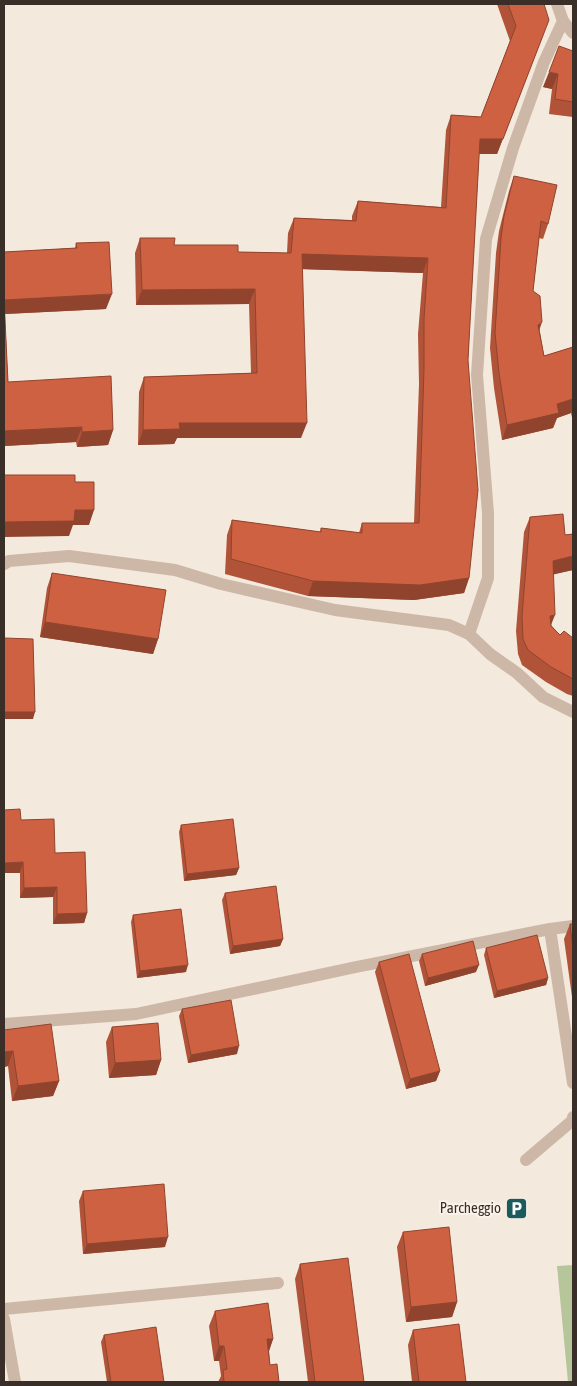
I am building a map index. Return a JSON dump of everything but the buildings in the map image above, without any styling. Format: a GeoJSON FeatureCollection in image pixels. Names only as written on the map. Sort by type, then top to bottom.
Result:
{"type":"FeatureCollection","features":[{"type":"Feature","properties":{"kind":"street"},"geometry":{"type":"LineString","coordinates":[[557,4],[563,21],[573,33]]}},
{"type":"Feature","properties":{"kind":"street"},"geometry":{"type":"LineString","coordinates":[[469,634],[488,578],[488,513],[477,375],[486,239],[513,148],[544,62],[563,21]]}},
{"type":"Feature","properties":{"kind":"street"},"geometry":{"type":"LineString","coordinates":[[4,564],[9,561],[69,556],[175,570],[221,584],[335,610],[449,625],[469,634],[490,654],[517,673],[543,697],[573,712]]}},
{"type":"Feature","properties":{"kind":"street"},"geometry":{"type":"LineString","coordinates":[[4,1024],[136,1014],[356,967],[573,926]]}},
{"type":"Feature","properties":{"kind":"street"},"geometry":{"type":"LineString","coordinates":[[550,929],[573,1083]]}},
{"type":"Feature","properties":{"kind":"street"},"geometry":{"type":"LineString","coordinates":[[526,1160],[573,1120],[573,1117]]}},
{"type":"Feature","properties":{"kind":"street"},"geometry":{"type":"LineString","coordinates":[[4,1309],[278,1283]]}},
{"type":"Feature","properties":{"kind":"street"},"geometry":{"type":"LineString","coordinates":[[4,1319],[15,1382]]}},
{"type":"Feature","properties":{"kind":"green space"},"geometry":{"type":"Polygon","coordinates":[[[573,1265],[573,1382],[568,1382],[557,1266],[573,1265]]]}},
{"type":"Feature","properties":{"kind":"place","name":"Parcheggio"},"geometry":{"type":"Point","coordinates":[517,1208]}}]}
